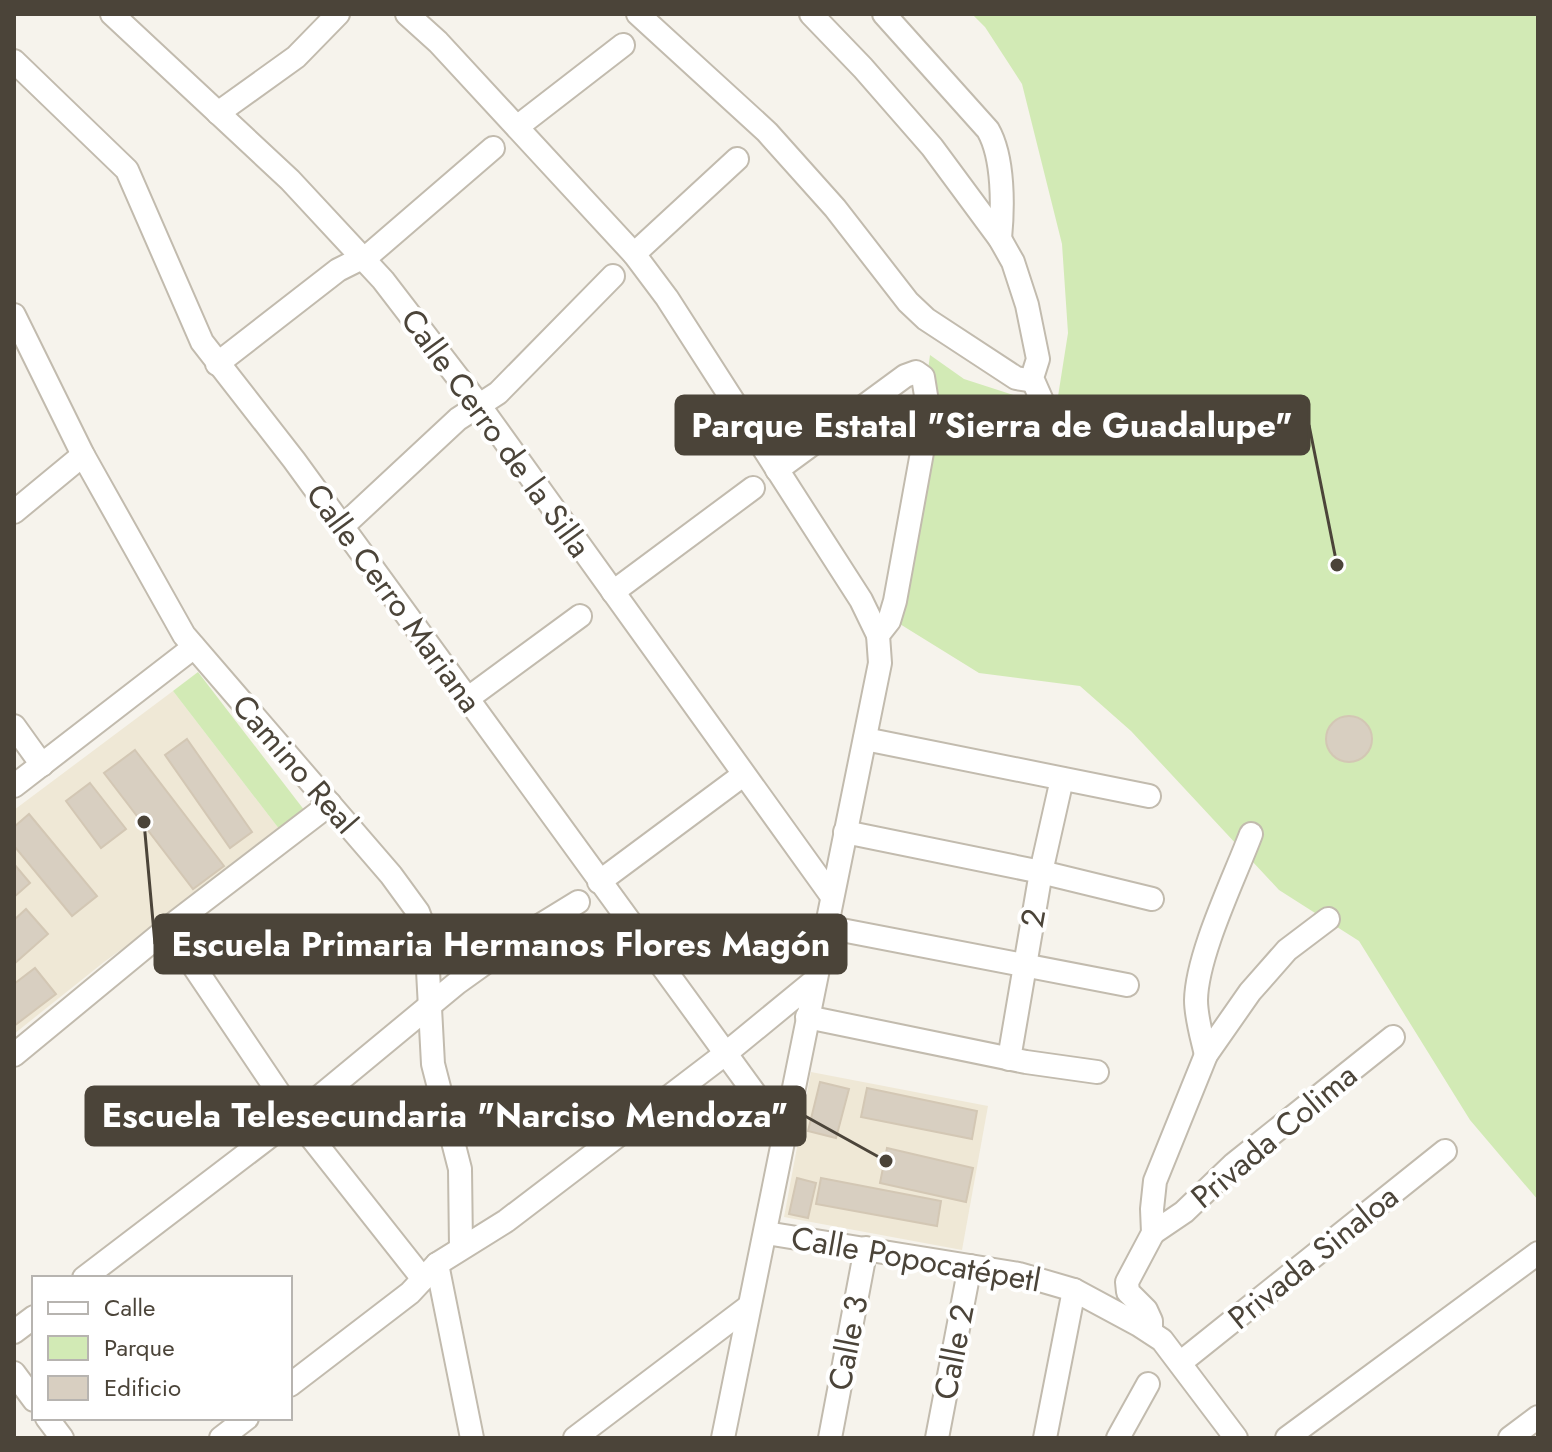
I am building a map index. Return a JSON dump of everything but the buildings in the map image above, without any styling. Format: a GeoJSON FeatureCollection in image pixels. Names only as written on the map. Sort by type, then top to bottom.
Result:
{"type":"FeatureCollection","features":[{"type":"Feature","properties":{"kind":"street","name":"Calle Cerro de la Silla"},"geometry":{"type":"LineString","coordinates":[[112,14],[290,180],[364,257],[479,405],[831,895]]}},
{"type":"Feature","properties":{"kind":"street"},"geometry":{"type":"LineString","coordinates":[[218,113],[296,57],[338,14]]}},
{"type":"Feature","properties":{"kind":"street"},"geometry":{"type":"LineString","coordinates":[[407,14],[634,254],[667,298],[861,600],[878,635],[880,663],[723,1438]]}},
{"type":"Feature","properties":{"kind":"street"},"geometry":{"type":"LineString","coordinates":[[638,14],[767,132],[835,208],[908,302],[926,319],[1016,378],[1032,378]]}},
{"type":"Feature","properties":{"kind":"street"},"geometry":{"type":"LineString","coordinates":[[811,14],[932,147],[1000,239],[1013,262],[1027,305],[1038,359],[1032,378],[1050,419]]}},
{"type":"Feature","properties":{"kind":"street"},"geometry":{"type":"LineString","coordinates":[[884,14],[910,56],[988,130],[995,143],[1003,213],[1000,239]]}},
{"type":"Feature","properties":{"kind":"street"},"geometry":{"type":"LineString","coordinates":[[517,127],[623,45]]}},
{"type":"Feature","properties":{"kind":"street","name":"Calle Cerro Mariana"},"geometry":{"type":"LineString","coordinates":[[14,61],[127,170],[202,342],[217,364],[294,460],[785,1135]]}},
{"type":"Feature","properties":{"kind":"street"},"geometry":{"type":"LineString","coordinates":[[217,364],[338,270],[364,257],[493,148]]}},
{"type":"Feature","properties":{"kind":"street"},"geometry":{"type":"LineString","coordinates":[[634,254],[737,159]]}},
{"type":"Feature","properties":{"kind":"street"},"geometry":{"type":"LineString","coordinates":[[342,527],[458,419],[498,393],[613,276]]}},
{"type":"Feature","properties":{"kind":"street","name":"Camino Real"},"geometry":{"type":"LineString","coordinates":[[14,315],[83,455],[173,616],[194,647],[391,875],[418,912],[426,933],[433,1064],[460,1169],[461,1247]]}},
{"type":"Feature","properties":{"kind":"street"},"geometry":{"type":"LineString","coordinates":[[777,470],[905,376],[916,372],[923,377],[929,414],[895,601],[889,621],[878,635]]}},
{"type":"Feature","properties":{"kind":"street"},"geometry":{"type":"LineString","coordinates":[[14,512],[83,455]]}},
{"type":"Feature","properties":{"kind":"street"},"geometry":{"type":"LineString","coordinates":[[613,592],[753,488]]}},
{"type":"Feature","properties":{"kind":"street"},"geometry":{"type":"LineString","coordinates":[[467,699],[580,616]]}},
{"type":"Feature","properties":{"kind":"street"},"geometry":{"type":"LineString","coordinates":[[14,786],[194,647]]}},
{"type":"Feature","properties":{"kind":"street"},"geometry":{"type":"LineString","coordinates":[[14,726],[42,765]]}},
{"type":"Feature","properties":{"kind":"street"},"geometry":{"type":"LineString","coordinates":[[865,739],[1149,796]]}},
{"type":"Feature","properties":{"kind":"street"},"geometry":{"type":"LineString","coordinates":[[599,882],[743,775]]}},
{"type":"Feature","properties":{"kind":"street","name":"2"},"geometry":{"type":"LineString","coordinates":[[1009,1059],[1041,872],[1062,779]]}},
{"type":"Feature","properties":{"kind":"street"},"geometry":{"type":"LineString","coordinates":[[14,1055],[168,928],[330,804]]}},
{"type":"Feature","properties":{"kind":"street"},"geometry":{"type":"LineString","coordinates":[[845,832],[1041,872],[1152,899]]}},
{"type":"Feature","properties":{"kind":"street"},"geometry":{"type":"LineString","coordinates":[[1206,1055],[1196,1004],[1197,987],[1204,958],[1251,834]]}},
{"type":"Feature","properties":{"kind":"street"},"geometry":{"type":"LineString","coordinates":[[87,1276],[295,1117],[429,1005],[521,937],[578,902]]}},
{"type":"Feature","properties":{"kind":"street"},"geometry":{"type":"LineString","coordinates":[[1236,1438],[1170,1348],[1151,1332],[1151,1321],[1146,1310],[1126,1287],[1130,1272],[1153,1233],[1155,1181],[1206,1055],[1250,992],[1287,950],[1328,919]]}},
{"type":"Feature","properties":{"kind":"street"},"geometry":{"type":"LineString","coordinates":[[826,927],[1127,985]]}},
{"type":"Feature","properties":{"kind":"street"},"geometry":{"type":"LineString","coordinates":[[168,928],[295,1117],[430,1271],[472,1438]]}},
{"type":"Feature","properties":{"kind":"street"},"geometry":{"type":"LineString","coordinates":[[292,1383],[410,1293],[430,1271],[461,1247],[506,1221],[725,1054],[814,981]]}},
{"type":"Feature","properties":{"kind":"street"},"geometry":{"type":"LineString","coordinates":[[807,1017],[1009,1059],[1097,1072]]}},
{"type":"Feature","properties":{"kind":"street","name":"Privada Colima"},"geometry":{"type":"LineString","coordinates":[[1153,1233],[1184,1212],[1234,1164],[1393,1037]]}},
{"type":"Feature","properties":{"kind":"street","name":"Privada Sinaloa"},"geometry":{"type":"LineString","coordinates":[[1180,1363],[1445,1151]]}},
{"type":"Feature","properties":{"kind":"street","name":"Calle Popocatépetl"},"geometry":{"type":"LineString","coordinates":[[766,1233],[1029,1276],[1074,1290],[1151,1332]]}},
{"type":"Feature","properties":{"kind":"street","name":"Calle 3"},"geometry":{"type":"LineString","coordinates":[[830,1438],[866,1248]]}},
{"type":"Feature","properties":{"kind":"street"},"geometry":{"type":"LineString","coordinates":[[1287,1438],[1538,1253]]}},
{"type":"Feature","properties":{"kind":"street","name":"Calle 2"},"geometry":{"type":"LineString","coordinates":[[937,1438],[970,1266]]}},
{"type":"Feature","properties":{"kind":"street"},"geometry":{"type":"LineString","coordinates":[[1045,1438],[1074,1290]]}},
{"type":"Feature","properties":{"kind":"street"},"geometry":{"type":"LineString","coordinates":[[575,1438],[748,1307]]}},
{"type":"Feature","properties":{"kind":"street"},"geometry":{"type":"LineString","coordinates":[[14,1332],[32,1318]]}},
{"type":"Feature","properties":{"kind":"street"},"geometry":{"type":"LineString","coordinates":[[14,1373],[32,1397]]}},
{"type":"Feature","properties":{"kind":"street"},"geometry":{"type":"LineString","coordinates":[[1118,1438],[1148,1384]]}},
{"type":"Feature","properties":{"kind":"street"},"geometry":{"type":"LineString","coordinates":[[1510,1438],[1538,1417]]}},
{"type":"Feature","properties":{"kind":"street"},"geometry":{"type":"LineString","coordinates":[[48,1420],[62,1438]]}},
{"type":"Feature","properties":{"kind":"street"},"geometry":{"type":"LineString","coordinates":[[221,1438],[244,1420]]}},
{"type":"Feature","properties":{"kind":"shaded area"},"geometry":{"type":"Polygon","coordinates":[[[173,691],[283,834],[104,962],[14,1034],[14,810],[173,691]]]}},
{"type":"Feature","properties":{"kind":"shaded area"},"geometry":{"type":"Polygon","coordinates":[[[811,1072],[988,1106],[962,1250],[784,1217],[811,1072]]]}},
{"type":"Feature","properties":{"kind":"green space"},"geometry":{"type":"Polygon","coordinates":[[[972,14],[1538,14],[1538,1200],[1470,1120],[1359,941],[1279,890],[1131,731],[1080,686],[979,673],[895,621],[930,355],[964,379],[1056,409],[1068,333],[1062,244],[1022,84],[985,27],[972,14]]]}},
{"type":"Feature","properties":{"kind":"green space"},"geometry":{"type":"Polygon","coordinates":[[[198,672],[308,815],[283,834],[173,691],[198,672]]]}},
{"type":"Feature","properties":{"kind":"place","name":"Parque Estatal \"Sierra de Guadalupe\""},"geometry":{"type":"Point","coordinates":[1337,565]}},
{"type":"Feature","properties":{"kind":"place","name":"Escuela Primaria Hermanos Flores Magón"},"geometry":{"type":"Point","coordinates":[144,822]}},
{"type":"Feature","properties":{"kind":"place","name":"Escuela Telesecundaria \"Narciso Mendoza\""},"geometry":{"type":"Point","coordinates":[886,1161]}}]}
